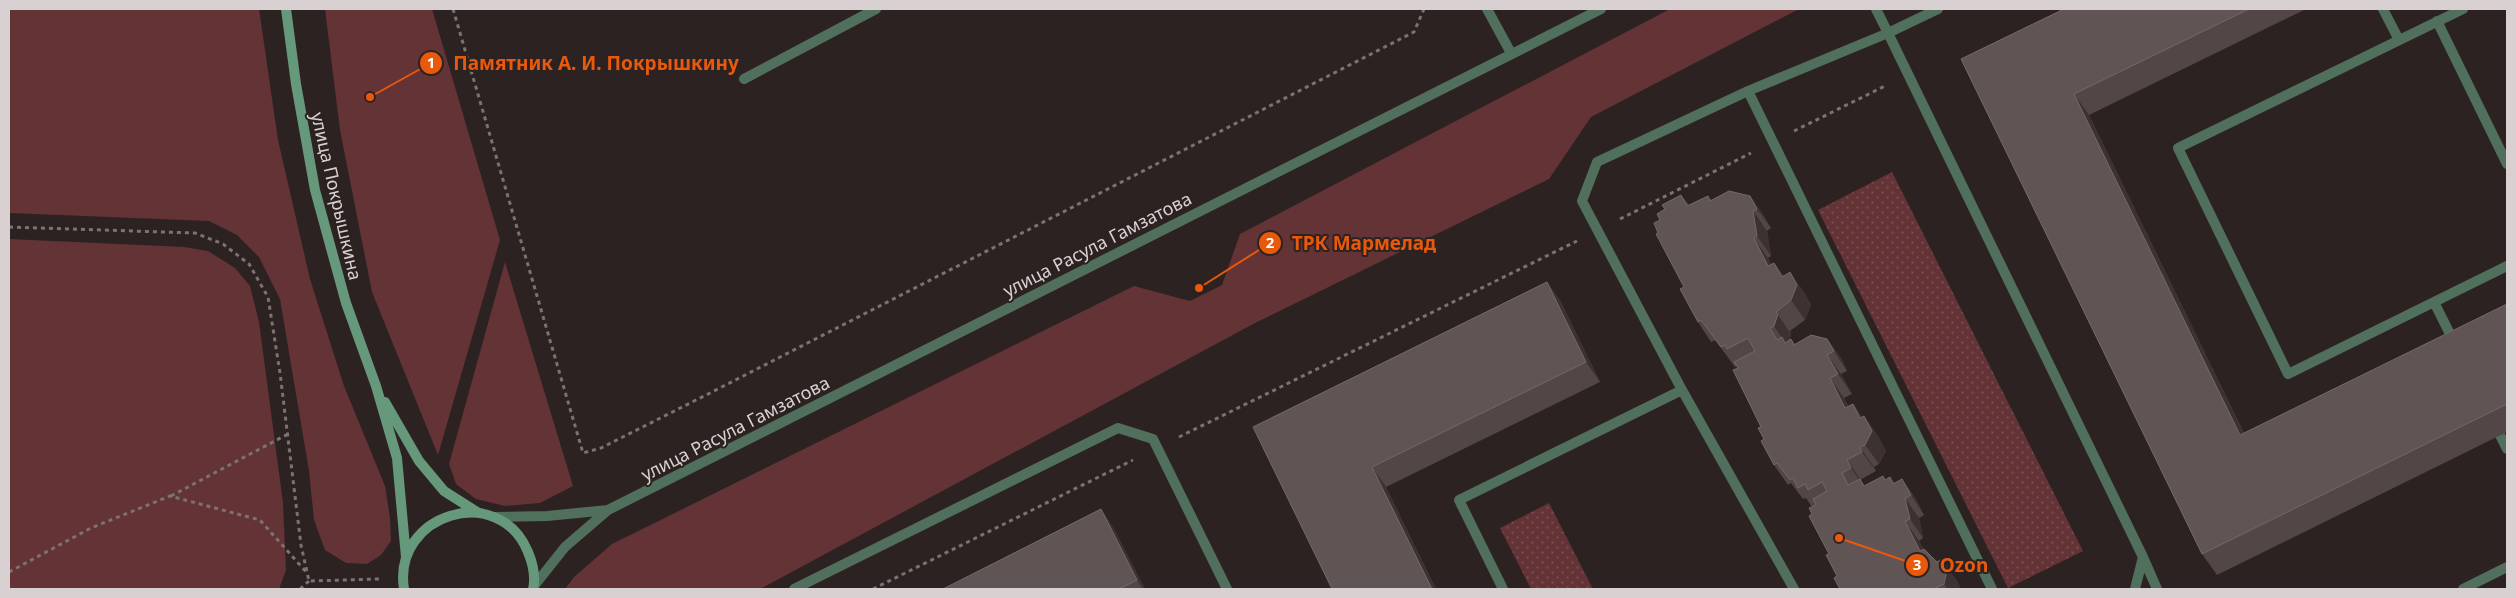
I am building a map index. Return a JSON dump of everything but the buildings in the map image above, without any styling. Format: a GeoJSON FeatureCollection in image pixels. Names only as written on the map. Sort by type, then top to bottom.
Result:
{"type":"FeatureCollection","features":[{"type":"Feature","properties":{"kind":"main road","name":"улица Покрышкина"},"geometry":{"type":"LineString","coordinates":[[286,9],[296,84],[315,190],[346,303],[376,386],[397,458],[406,557]]}},
{"type":"Feature","properties":{"kind":"main road","name":"улица Покрышкина"},"geometry":{"type":"LineString","coordinates":[[376,386],[419,462],[444,491],[477,512]]}},
{"type":"Feature","properties":{"kind":"main road"},"geometry":{"type":"LineString","coordinates":[[403,584],[406,557],[417,537],[434,522],[454,513],[477,512],[494,517],[512,528],[525,545],[533,565],[534,588]]}},
{"type":"Feature","properties":{"kind":"street"},"geometry":{"type":"LineString","coordinates":[[744,78],[876,9]]}},
{"type":"Feature","properties":{"kind":"street"},"geometry":{"type":"LineString","coordinates":[[1486,9],[1511,52]]}},
{"type":"Feature","properties":{"kind":"street","name":"улица Расула Гамзатова"},"geometry":{"type":"LineString","coordinates":[[534,588],[565,547],[608,510],[1511,52],[1601,9]]}},
{"type":"Feature","properties":{"kind":"street"},"geometry":{"type":"LineString","coordinates":[[1876,9],[2143,558],[2156,589]]}},
{"type":"Feature","properties":{"kind":"street"},"geometry":{"type":"LineString","coordinates":[[1794,589],[1682,390],[1582,200],[1597,162],[1748,91],[1888,33],[1938,9]]}},
{"type":"Feature","properties":{"kind":"street"},"geometry":{"type":"LineString","coordinates":[[2383,9],[2399,40]]}},
{"type":"Feature","properties":{"kind":"street"},"geometry":{"type":"LineString","coordinates":[[2463,9],[2178,148],[2288,374],[2507,266]]}},
{"type":"Feature","properties":{"kind":"street"},"geometry":{"type":"LineString","coordinates":[[2438,21],[2507,164]]}},
{"type":"Feature","properties":{"kind":"street"},"geometry":{"type":"LineString","coordinates":[[1748,91],[1992,589]]}},
{"type":"Feature","properties":{"kind":"street"},"geometry":{"type":"LineString","coordinates":[[2434,302],[2460,355]]}},
{"type":"Feature","properties":{"kind":"street"},"geometry":{"type":"LineString","coordinates":[[1503,589],[1459,500],[1682,390]]}},
{"type":"Feature","properties":{"kind":"street"},"geometry":{"type":"LineString","coordinates":[[794,589],[1118,428],[1153,439],[1227,589]]}},
{"type":"Feature","properties":{"kind":"street"},"geometry":{"type":"LineString","coordinates":[[2500,435],[2507,449]]}},
{"type":"Feature","properties":{"kind":"street","name":"улица Расула Гамзатова"},"geometry":{"type":"LineString","coordinates":[[494,517],[547,516],[608,510]]}},
{"type":"Feature","properties":{"kind":"street"},"geometry":{"type":"LineString","coordinates":[[2135,589],[2143,558]]}},
{"type":"Feature","properties":{"kind":"street"},"geometry":{"type":"LineString","coordinates":[[2463,589],[2507,567]]}},
{"type":"Feature","properties":{"kind":"path"},"geometry":{"type":"LineString","coordinates":[[453,9],[584,453],[601,448],[1414,32],[1424,9]]}},
{"type":"Feature","properties":{"kind":"path"},"geometry":{"type":"LineString","coordinates":[[873,589],[1598,230],[1908,74]]}},
{"type":"Feature","properties":{"kind":"path"},"geometry":{"type":"LineString","coordinates":[[9,227],[195,233],[222,244],[249,264],[268,297],[288,434],[301,545],[309,581]]}},
{"type":"Feature","properties":{"kind":"path"},"geometry":{"type":"LineString","coordinates":[[9,572],[91,528],[170,496],[288,434]]}},
{"type":"Feature","properties":{"kind":"path"},"geometry":{"type":"LineString","coordinates":[[170,496],[260,520],[307,573]]}},
{"type":"Feature","properties":{"kind":"path"},"geometry":{"type":"LineString","coordinates":[[300,589],[309,581],[403,584]]}},
{"type":"Feature","properties":{"kind":"shaded area"},"geometry":{"type":"Polygon","coordinates":[[[9,9],[259,9],[278,140],[310,279],[344,386],[385,486],[390,518],[391,541],[381,555],[367,564],[346,563],[325,550],[314,520],[309,471],[280,299],[259,257],[237,235],[209,221],[9,213],[9,9]]]}},
{"type":"Feature","properties":{"kind":"shaded area"},"geometry":{"type":"Polygon","coordinates":[[[325,9],[432,9],[500,240],[438,455],[372,292],[340,130],[325,9]]]}},
{"type":"Feature","properties":{"kind":"shaded area"},"geometry":{"type":"Polygon","coordinates":[[[1670,9],[1799,9],[1591,117],[1549,179],[1255,323],[760,589],[565,589],[574,577],[612,544],[1134,286],[1190,301],[1222,285],[1240,234],[1670,9]]]}},
{"type":"Feature","properties":{"kind":"shaded area"},"geometry":{"type":"Polygon","coordinates":[[[1892,172],[2083,551],[2008,588],[1818,210],[1892,172]]]}},
{"type":"Feature","properties":{"kind":"shaded area"},"geometry":{"type":"Polygon","coordinates":[[[9,239],[184,247],[208,251],[235,268],[250,286],[259,322],[283,503],[286,570],[279,589],[9,589],[9,239]]]}},
{"type":"Feature","properties":{"kind":"shaded area"},"geometry":{"type":"Polygon","coordinates":[[[505,262],[573,486],[540,503],[505,506],[476,499],[456,484],[449,464],[505,262]]]}},
{"type":"Feature","properties":{"kind":"shaded area"},"geometry":{"type":"Polygon","coordinates":[[[1549,503],[1593,589],[1531,589],[1500,528],[1549,503]]]}},
{"type":"Feature","properties":{"kind":"place","name":"Памятник А. И. Покрышкину"},"geometry":{"type":"Point","coordinates":[370,97]}},
{"type":"Feature","properties":{"kind":"place","name":"ТРК Мармелад"},"geometry":{"type":"Point","coordinates":[1199,288]}},
{"type":"Feature","properties":{"kind":"place","name":"Ozon"},"geometry":{"type":"Point","coordinates":[1839,538]}}]}
